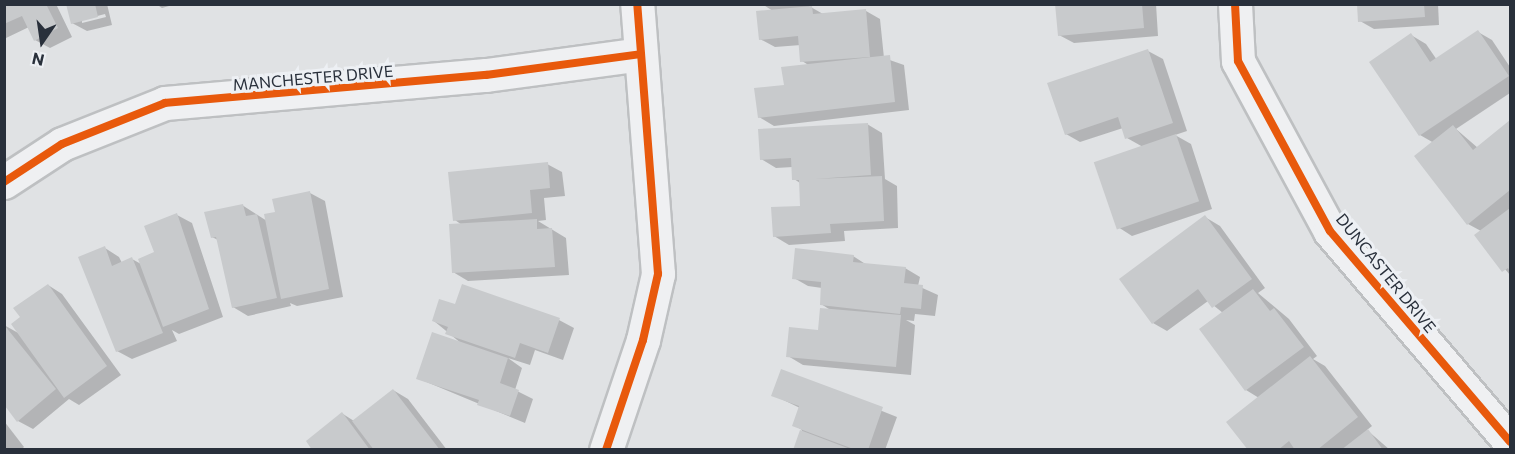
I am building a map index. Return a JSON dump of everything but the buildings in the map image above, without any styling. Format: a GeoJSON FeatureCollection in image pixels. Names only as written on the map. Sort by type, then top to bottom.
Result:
{"type":"FeatureCollection","features":[{"type":"Feature","properties":{"kind":"street"},"geometry":{"type":"LineString","coordinates":[[606,450],[643,340],[658,274],[637,4]]}},
{"type":"Feature","properties":{"kind":"street","name":"DUNCASTER DRIVE"},"geometry":{"type":"LineString","coordinates":[[1235,4],[1238,61],[1330,231],[1510,442]]}},
{"type":"Feature","properties":{"kind":"street","name":"MANCHESTER DRIVE"},"geometry":{"type":"LineString","coordinates":[[4,182],[62,144],[165,103],[486,75],[641,54]]}},
{"type":"Feature","properties":{"kind":"cycle path"},"geometry":{"type":"LineString","coordinates":[[606,450],[643,340],[658,274],[637,4]]}},
{"type":"Feature","properties":{"kind":"cycle path"},"geometry":{"type":"LineString","coordinates":[[1235,4],[1238,61],[1330,231],[1510,442]]}},
{"type":"Feature","properties":{"kind":"cycle path"},"geometry":{"type":"LineString","coordinates":[[4,182],[62,144],[165,103],[486,75],[641,54]]}}]}
